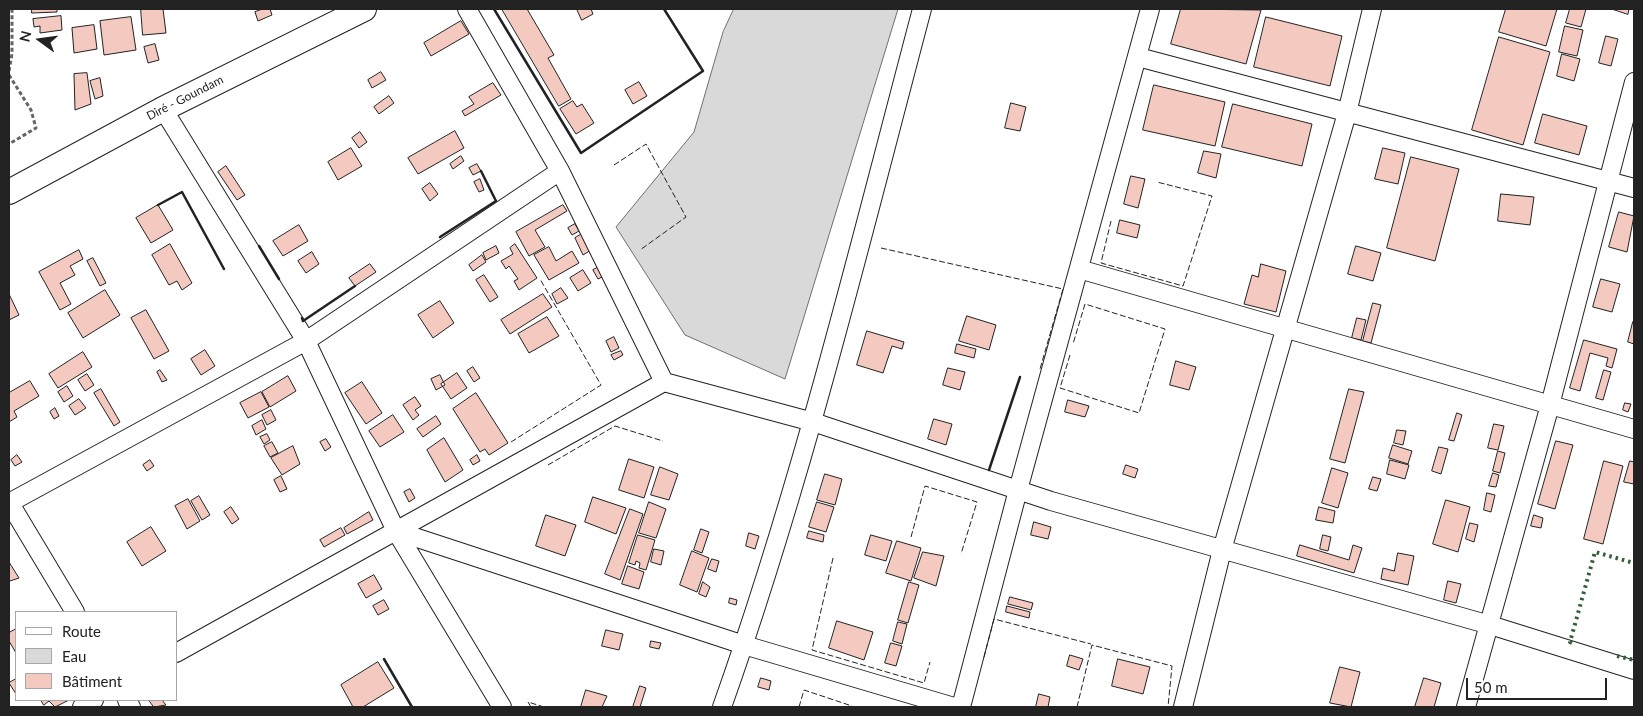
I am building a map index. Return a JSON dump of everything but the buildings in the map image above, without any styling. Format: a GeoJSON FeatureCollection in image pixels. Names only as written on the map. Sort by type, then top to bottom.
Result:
{"type":"FeatureCollection","features":[{"type":"Feature","properties":{"kind":"main road","name":"Diré - Goundam"},"geometry":{"type":"LineString","coordinates":[[9,192],[163,109],[364,9]]}},
{"type":"Feature","properties":{"kind":"street"},"geometry":{"type":"LineString","coordinates":[[467,9],[560,171],[664,382]]}},
{"type":"Feature","properties":{"kind":"street"},"geometry":{"type":"LineString","coordinates":[[722,707],[744,645],[813,422],[922,9]]}},
{"type":"Feature","properties":{"kind":"street"},"geometry":{"type":"LineString","coordinates":[[961,707],[1018,490],[1150,9]]}},
{"type":"Feature","properties":{"kind":"street"},"geometry":{"type":"LineString","coordinates":[[1184,707],[1222,550],[1287,329],[1347,113],[1372,9]]}},
{"type":"Feature","properties":{"kind":"street"},"geometry":{"type":"LineString","coordinates":[[1138,57],[1634,188]]}},
{"type":"Feature","properties":{"kind":"street"},"geometry":{"type":"LineString","coordinates":[[1466,707],[1610,182],[1634,82]]}},
{"type":"Feature","properties":{"kind":"street"},"geometry":{"type":"LineString","coordinates":[[163,109],[306,340],[396,530],[495,705]]}},
{"type":"Feature","properties":{"kind":"street"},"geometry":{"type":"LineString","coordinates":[[74,611],[9,503],[306,340],[560,171]]}},
{"type":"Feature","properties":{"kind":"street"},"geometry":{"type":"LineString","coordinates":[[1078,269],[1634,429]]}},
{"type":"Feature","properties":{"kind":"street"},"geometry":{"type":"LineString","coordinates":[[178,652],[664,382],[813,422],[1018,490],[1222,550],[1490,625],[1634,670]]}},
{"type":"Feature","properties":{"kind":"street"},"geometry":{"type":"LineString","coordinates":[[396,530],[744,645],[954,707]]}},
{"type":"Feature","properties":{"kind":"path"},"geometry":{"type":"LineString","coordinates":[[9,71],[12,54],[12,9]]}},
{"type":"Feature","properties":{"kind":"path"},"geometry":{"type":"LineString","coordinates":[[9,76],[31,110],[36,128],[9,144]]}},
{"type":"Feature","properties":{"kind":"water"},"geometry":{"type":"Polygon","coordinates":[[[734,9],[898,9],[785,379],[685,335],[616,227],[694,132],[723,32],[734,9]]]}},
{"type":"Feature","properties":{"kind":"hedge"},"geometry":{"type":"LineString","coordinates":[[1572,643],[1570,642],[1595,552],[1634,563]]}},
{"type":"Feature","properties":{"kind":"hedge"},"geometry":{"type":"LineString","coordinates":[[1617,656],[1634,660]]}},
{"type":"Feature","properties":{"kind":"fence"},"geometry":{"type":"LineString","coordinates":[[614,165],[646,144],[686,217],[640,250]]}},
{"type":"Feature","properties":{"kind":"fence"},"geometry":{"type":"LineString","coordinates":[[1111,221],[1101,263],[1183,286],[1212,196],[1157,182]]}},
{"type":"Feature","properties":{"kind":"fence"},"geometry":{"type":"LineString","coordinates":[[881,248],[1063,289],[1040,369]]}},
{"type":"Feature","properties":{"kind":"fence"},"geometry":{"type":"LineString","coordinates":[[511,442],[601,385],[540,279]]}},
{"type":"Feature","properties":{"kind":"fence"},"geometry":{"type":"LineString","coordinates":[[1070,355],[1060,388],[1139,413],[1165,329],[1085,304],[1073,344]]}},
{"type":"Feature","properties":{"kind":"fence"},"geometry":{"type":"LineString","coordinates":[[548,465],[615,426],[663,441]]}},
{"type":"Feature","properties":{"kind":"fence"},"geometry":{"type":"LineString","coordinates":[[911,537],[925,486],[977,502],[961,554]]}},
{"type":"Feature","properties":{"kind":"fence"},"geometry":{"type":"LineString","coordinates":[[833,558],[812,650],[924,683],[930,662]]}},
{"type":"Feature","properties":{"kind":"fence"},"geometry":{"type":"LineString","coordinates":[[984,657],[994,619],[1091,644]]}},
{"type":"Feature","properties":{"kind":"fence"},"geometry":{"type":"LineString","coordinates":[[1077,707],[1092,645],[1172,666],[1168,707]]}},
{"type":"Feature","properties":{"kind":"fence"},"geometry":{"type":"LineString","coordinates":[[799,707],[804,690],[852,706]]}},
{"type":"Feature","properties":{"kind":"fence"},"geometry":{"type":"LineString","coordinates":[[531,707],[528,702],[544,707]]}},
{"type":"Feature","properties":{"kind":"wall"},"geometry":{"type":"LineString","coordinates":[[494,9],[581,153],[703,71],[664,9]]}},
{"type":"Feature","properties":{"kind":"wall"},"geometry":{"type":"LineString","coordinates":[[440,237],[496,201],[481,171]]}},
{"type":"Feature","properties":{"kind":"wall"},"geometry":{"type":"LineString","coordinates":[[158,205],[182,192],[224,269]]}},
{"type":"Feature","properties":{"kind":"wall"},"geometry":{"type":"LineString","coordinates":[[259,246],[279,279]]}},
{"type":"Feature","properties":{"kind":"wall"},"geometry":{"type":"LineString","coordinates":[[302,318],[303,321],[355,286]]}},
{"type":"Feature","properties":{"kind":"wall"},"geometry":{"type":"LineString","coordinates":[[989,470],[1020,377]]}},
{"type":"Feature","properties":{"kind":"wall"},"geometry":{"type":"LineString","coordinates":[[384,659],[412,707]]}}]}
